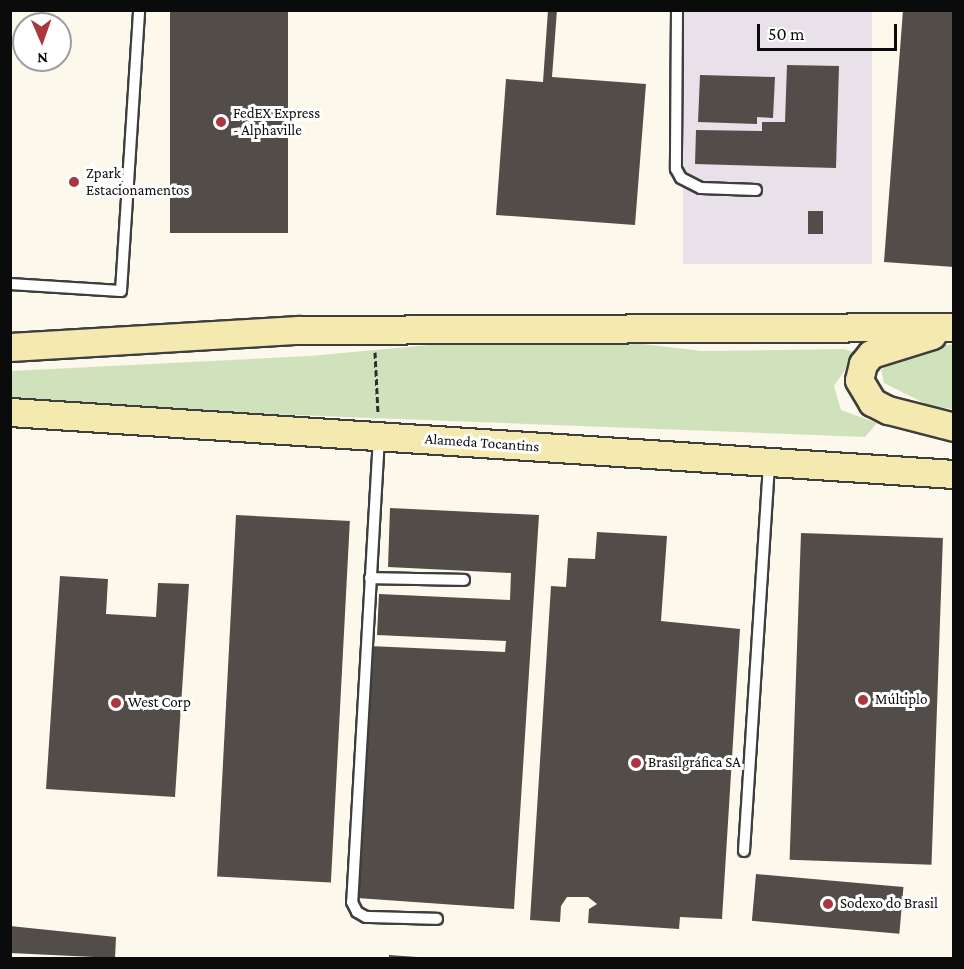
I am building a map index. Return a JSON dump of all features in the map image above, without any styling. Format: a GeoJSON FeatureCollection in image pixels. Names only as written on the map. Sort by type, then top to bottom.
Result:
{"type":"FeatureCollection","features":[{"type":"Feature","properties":{"kind":"main road"},"geometry":{"type":"LineString","coordinates":[[10,347],[298,330],[954,328]]}},
{"type":"Feature","properties":{"kind":"main road"},"geometry":{"type":"LineString","coordinates":[[954,328],[871,354],[863,364],[859,380],[872,402],[888,410],[954,428]]}},
{"type":"Feature","properties":{"kind":"main road","name":"Alameda Tocantins"},"geometry":{"type":"LineString","coordinates":[[10,412],[954,474]]}},
{"type":"Feature","properties":{"kind":"lane"},"geometry":{"type":"LineString","coordinates":[[10,284],[121,291],[139,10]]}},
{"type":"Feature","properties":{"kind":"lane"},"geometry":{"type":"LineString","coordinates":[[677,10],[676,169],[681,178],[700,188],[756,190]]}},
{"type":"Feature","properties":{"kind":"lane"},"geometry":{"type":"LineString","coordinates":[[379,437],[352,902],[357,912],[366,917],[437,919]]}},
{"type":"Feature","properties":{"kind":"lane"},"geometry":{"type":"LineString","coordinates":[[744,851],[769,461]]}},
{"type":"Feature","properties":{"kind":"lane"},"geometry":{"type":"LineString","coordinates":[[370,578],[465,580]]}},
{"type":"Feature","properties":{"kind":"path"},"geometry":{"type":"LineString","coordinates":[[375,357],[379,437]]}},
{"type":"Feature","properties":{"kind":"shaded area"},"geometry":{"type":"Polygon","coordinates":[[[683,11],[872,11],[872,264],[683,264],[683,11]]]}},
{"type":"Feature","properties":{"kind":"green space"},"geometry":{"type":"Polygon","coordinates":[[[505,338],[600,339],[702,351],[844,349],[857,353],[834,386],[841,410],[877,423],[865,437],[11,404],[11,371],[310,356],[505,338]]]}},
{"type":"Feature","properties":{"kind":"green space"},"geometry":{"type":"Polygon","coordinates":[[[953,344],[953,409],[930,406],[884,383],[881,370],[896,359],[913,351],[953,344]]]}},
{"type":"Feature","properties":{"kind":"building","name":"FedEX Express - Alphaville"},"geometry":{"type":"Polygon","coordinates":[[[170,10],[288,10],[288,233],[170,233],[170,10]]]}},
{"type":"Feature","properties":{"kind":"building"},"geometry":{"type":"Polygon","coordinates":[[[548,10],[557,10],[552,77],[646,84],[635,225],[496,215],[506,79],[543,82],[548,10]]]}},
{"type":"Feature","properties":{"kind":"building"},"geometry":{"type":"Polygon","coordinates":[[[903,10],[954,10],[954,267],[884,262],[903,10]]]}},
{"type":"Feature","properties":{"kind":"building"},"geometry":{"type":"Polygon","coordinates":[[[787,65],[839,66],[836,168],[695,164],[696,130],[762,131],[762,122],[785,122],[787,65]]]}},
{"type":"Feature","properties":{"kind":"building"},"geometry":{"type":"Polygon","coordinates":[[[700,75],[775,77],[773,118],[757,117],[757,124],[698,122],[700,75]]]}},
{"type":"Feature","properties":{"kind":"building"},"geometry":{"type":"Polygon","coordinates":[[[808,211],[823,211],[823,234],[808,234],[808,211]]]}},
{"type":"Feature","properties":{"kind":"building"},"geometry":{"type":"Polygon","coordinates":[[[390,508],[539,515],[514,909],[357,898],[369,646],[505,652],[506,641],[377,635],[379,594],[510,600],[511,573],[388,567],[390,508]]]}},
{"type":"Feature","properties":{"kind":"building"},"geometry":{"type":"Polygon","coordinates":[[[236,515],[350,521],[331,882],[217,877],[236,515]]]}},
{"type":"Feature","properties":{"kind":"building","name":"Brasilgráfica SA"},"geometry":{"type":"Polygon","coordinates":[[[597,532],[667,536],[661,621],[740,629],[722,919],[680,917],[679,929],[588,923],[589,909],[597,904],[588,897],[567,897],[561,906],[560,922],[530,920],[551,586],[566,587],[568,558],[595,559],[597,532]]]}},
{"type":"Feature","properties":{"kind":"building","name":"Múltiplo"},"geometry":{"type":"Polygon","coordinates":[[[801,533],[943,538],[932,865],[790,860],[801,533]]]}},
{"type":"Feature","properties":{"kind":"building","name":"West Corp"},"geometry":{"type":"Polygon","coordinates":[[[60,576],[108,579],[106,614],[156,617],[158,583],[189,584],[175,797],[46,789],[60,576]]]}},
{"type":"Feature","properties":{"kind":"building","name":"Sodexo do Brasil"},"geometry":{"type":"Polygon","coordinates":[[[756,874],[903,887],[899,934],[752,921],[756,874]]]}},
{"type":"Feature","properties":{"kind":"building"},"geometry":{"type":"Polygon","coordinates":[[[10,926],[116,937],[115,958],[10,953],[10,926]]]}},
{"type":"Feature","properties":{"kind":"building"},"geometry":{"type":"Polygon","coordinates":[[[389,955],[417,957],[417,958],[389,958],[389,955]]]}},
{"type":"Feature","properties":{"kind":"place","name":"FedEX Express - Alphaville"},"geometry":{"type":"Point","coordinates":[221,122]}},
{"type":"Feature","properties":{"kind":"place","name":"Zpark Estacionamentos"},"geometry":{"type":"Point","coordinates":[74,182]}},
{"type":"Feature","properties":{"kind":"place","name":"Múltiplo"},"geometry":{"type":"Point","coordinates":[863,700]}},
{"type":"Feature","properties":{"kind":"place","name":"West Corp"},"geometry":{"type":"Point","coordinates":[116,703]}},
{"type":"Feature","properties":{"kind":"place","name":"Brasilgráfica SA"},"geometry":{"type":"Point","coordinates":[636,763]}},
{"type":"Feature","properties":{"kind":"place","name":"Sodexo do Brasil"},"geometry":{"type":"Point","coordinates":[828,904]}}]}
